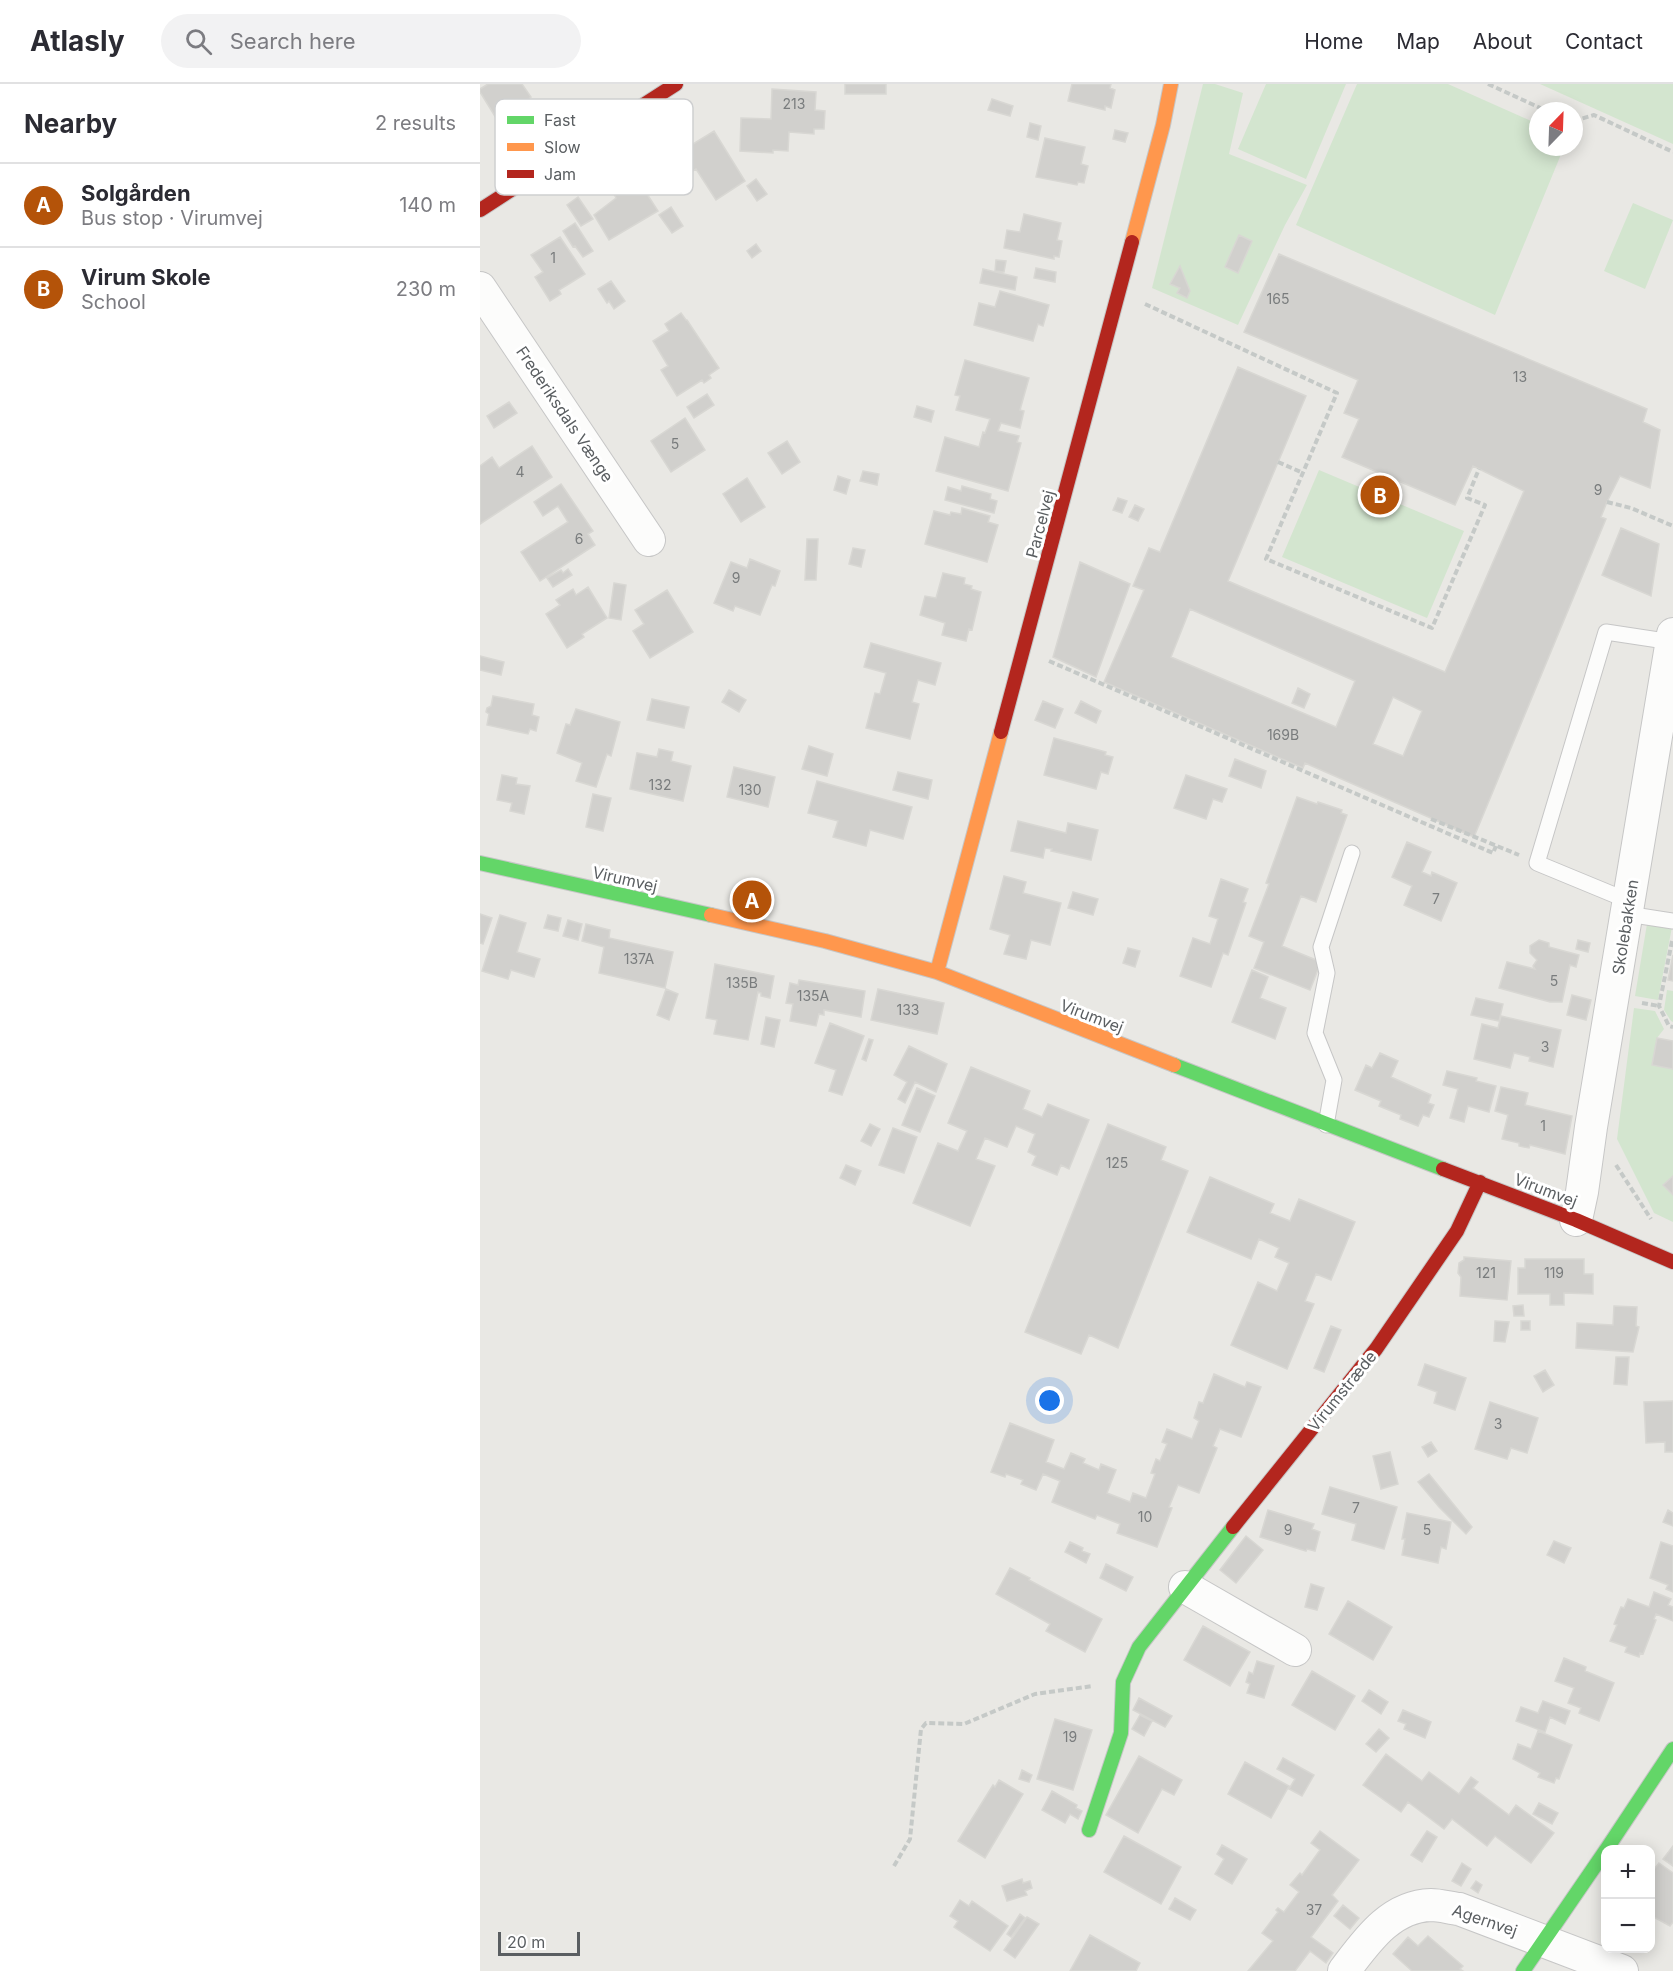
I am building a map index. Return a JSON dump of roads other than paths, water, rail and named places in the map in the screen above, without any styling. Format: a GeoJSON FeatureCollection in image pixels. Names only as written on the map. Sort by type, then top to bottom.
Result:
{"type":"FeatureCollection","features":[{"type":"Feature","properties":{"kind":"street"},"geometry":{"type":"LineString","coordinates":[[653,99],[676,84]]}},
{"type":"Feature","properties":{"kind":"street","name":"Parcelvej"},"geometry":{"type":"LineString","coordinates":[[937,972],[1160,138],[1172,84]]}},
{"type":"Feature","properties":{"kind":"street"},"geometry":{"type":"LineString","coordinates":[[480,210],[503,195]]}},
{"type":"Feature","properties":{"kind":"street","name":"Frederiksdals Vænge"},"geometry":{"type":"LineString","coordinates":[[480,288],[649,540]]}},
{"type":"Feature","properties":{"kind":"street","name":"Skolebakken"},"geometry":{"type":"LineString","coordinates":[[1576,1220],[1672,638]]}},
{"type":"Feature","properties":{"kind":"street","name":"Virumvej"},"geometry":{"type":"LineString","coordinates":[[480,863],[825,941],[937,972],[1326,1125],[1480,1182],[1673,1262]]}},
{"type":"Feature","properties":{"kind":"street","name":"Virumstræde"},"geometry":{"type":"LineString","coordinates":[[1089,1830],[1121,1733],[1123,1682],[1139,1647],[1376,1349],[1456,1231],[1480,1182]]}},
{"type":"Feature","properties":{"kind":"street"},"geometry":{"type":"LineString","coordinates":[[1185,1587],[1295,1650]]}},
{"type":"Feature","properties":{"kind":"street"},"geometry":{"type":"LineString","coordinates":[[1609,1845],[1673,1749]]}},
{"type":"Feature","properties":{"kind":"street"},"geometry":{"type":"LineString","coordinates":[[1523,1971],[1601,1857]]}},
{"type":"Feature","properties":{"kind":"street","name":"Agernvej"},"geometry":{"type":"LineString","coordinates":[[1344,1971],[1380,1928],[1399,1912],[1431,1905],[1459,1909],[1622,1971]]}},
{"type":"Feature","properties":{"kind":"lane"},"geometry":{"type":"LineString","coordinates":[[1672,638],[1606,632],[1537,863],[1628,908],[1673,921]]}},
{"type":"Feature","properties":{"kind":"lane"},"geometry":{"type":"LineString","coordinates":[[1326,1125],[1334,1080],[1315,1033],[1327,973],[1321,947],[1352,853]]}},
{"type":"Feature","properties":{"kind":"place","name":"Virum Skole"},"geometry":{"type":"Point","coordinates":[1380,495]}},
{"type":"Feature","properties":{"kind":"place","name":"Solgården"},"geometry":{"type":"Point","coordinates":[752,900]}}]}
